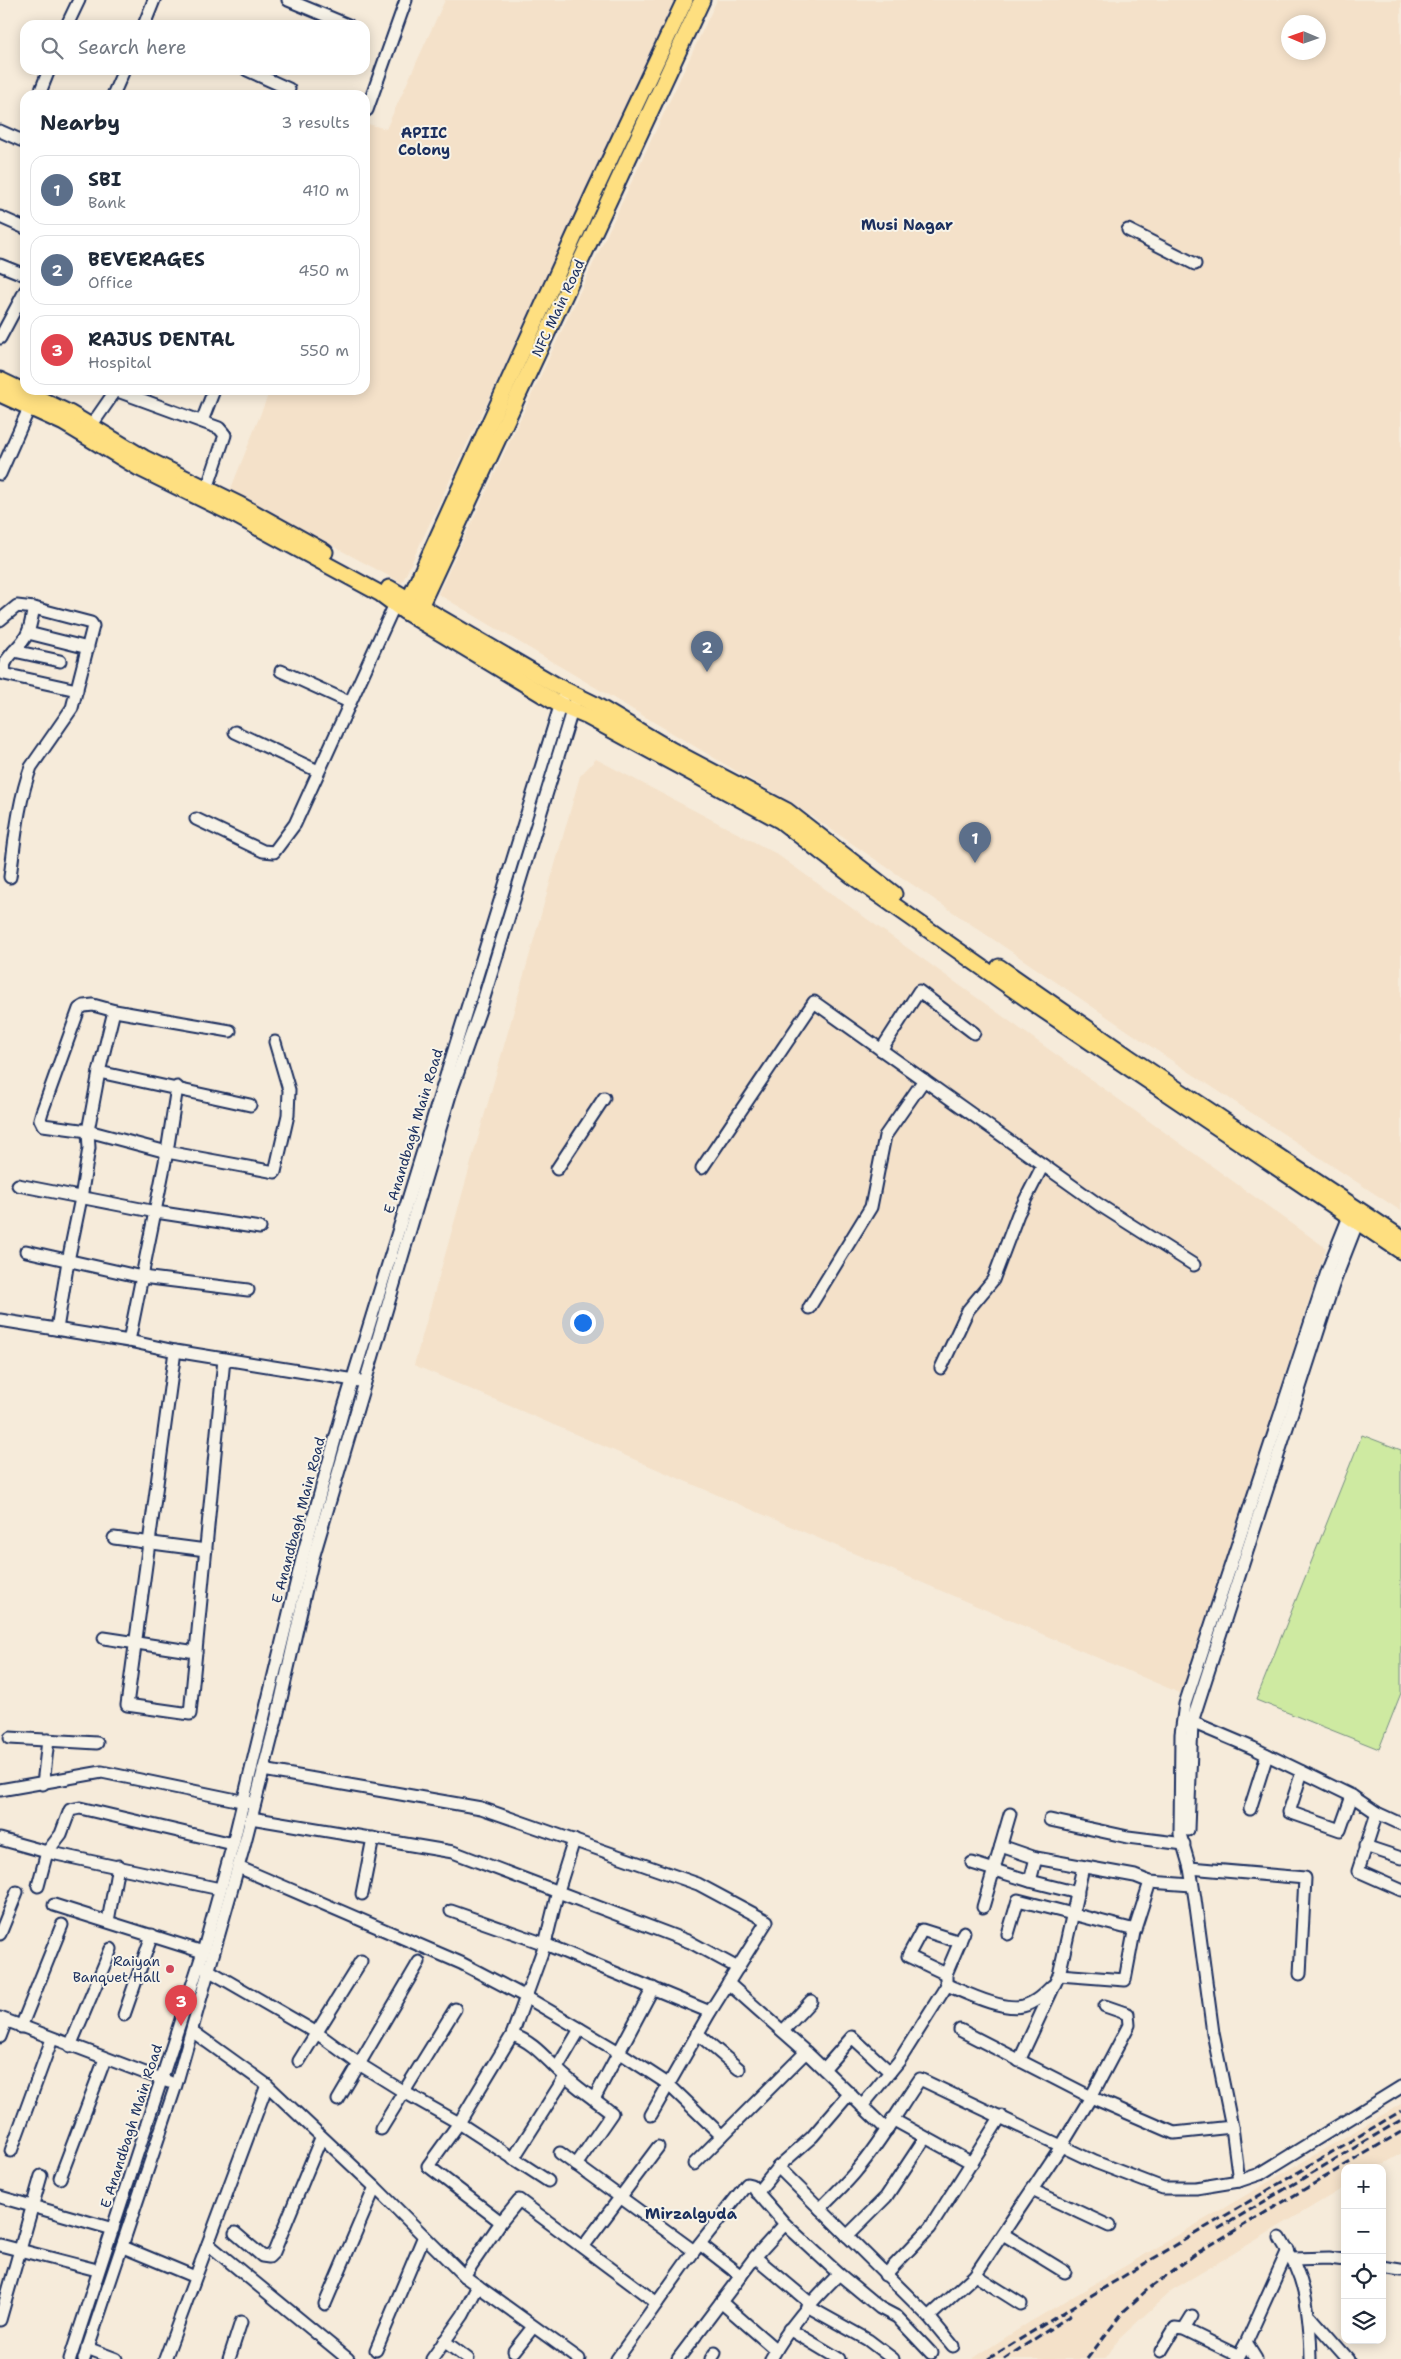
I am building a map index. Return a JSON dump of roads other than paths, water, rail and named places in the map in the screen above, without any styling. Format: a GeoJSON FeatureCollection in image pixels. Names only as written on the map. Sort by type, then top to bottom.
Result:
{"type":"FeatureCollection","features":[{"type":"Feature","properties":{"kind":"main road","name":"NFC Main Road"},"geometry":{"type":"LineString","coordinates":[[409,608],[594,193],[685,0]]}},
{"type":"Feature","properties":{"kind":"main road","name":"NFC Main Road"},"geometry":{"type":"LineString","coordinates":[[409,608],[702,0]]}},
{"type":"Feature","properties":{"kind":"main road"},"geometry":{"type":"LineString","coordinates":[[0,380],[20,390]]}},
{"type":"Feature","properties":{"kind":"main road"},"geometry":{"type":"LineString","coordinates":[[0,394],[64,423],[139,468],[235,515],[571,693],[671,750],[787,812],[948,933],[1154,1080]]}},
{"type":"Feature","properties":{"kind":"main road"},"geometry":{"type":"LineString","coordinates":[[30,395],[91,426],[144,458],[207,488],[278,526],[566,707],[781,821],[854,878],[1355,1214],[1401,1251]]}},
{"type":"Feature","properties":{"kind":"main road"},"geometry":{"type":"LineString","coordinates":[[1355,1214],[1401,1238]]}},
{"type":"Feature","properties":{"kind":"street"},"geometry":{"type":"LineString","coordinates":[[70,20],[79,0]]}},
{"type":"Feature","properties":{"kind":"street"},"geometry":{"type":"LineString","coordinates":[[146,20],[154,0]]}},
{"type":"Feature","properties":{"kind":"street"},"geometry":{"type":"LineString","coordinates":[[288,0],[336,20]]}},
{"type":"Feature","properties":{"kind":"street"},"geometry":{"type":"LineString","coordinates":[[370,102],[406,0]]}},
{"type":"Feature","properties":{"kind":"street"},"geometry":{"type":"LineString","coordinates":[[41,90],[47,75]]}},
{"type":"Feature","properties":{"kind":"street"},"geometry":{"type":"LineString","coordinates":[[115,90],[122,75]]}},
{"type":"Feature","properties":{"kind":"street"},"geometry":{"type":"LineString","coordinates":[[258,75],[289,89]]}},
{"type":"Feature","properties":{"kind":"street"},"geometry":{"type":"LineString","coordinates":[[0,131],[20,136]]}},
{"type":"Feature","properties":{"kind":"street"},"geometry":{"type":"LineString","coordinates":[[0,217],[20,226]]}},
{"type":"Feature","properties":{"kind":"street"},"geometry":{"type":"LineString","coordinates":[[1128,230],[1195,264]]}},
{"type":"Feature","properties":{"kind":"street"},"geometry":{"type":"LineString","coordinates":[[0,265],[20,273]]}},
{"type":"Feature","properties":{"kind":"street"},"geometry":{"type":"LineString","coordinates":[[0,338],[20,311]]}},
{"type":"Feature","properties":{"kind":"street"},"geometry":{"type":"LineString","coordinates":[[91,426],[113,395]]}},
{"type":"Feature","properties":{"kind":"street"},"geometry":{"type":"LineString","coordinates":[[130,395],[220,428],[225,435],[207,488]]}},
{"type":"Feature","properties":{"kind":"street"},"geometry":{"type":"LineString","coordinates":[[202,421],[212,395]]}},
{"type":"Feature","properties":{"kind":"street"},"geometry":{"type":"LineString","coordinates":[[0,474],[30,406]]}},
{"type":"Feature","properties":{"kind":"street"},"geometry":{"type":"LineString","coordinates":[[0,620],[17,606],[34,608],[93,624],[77,690],[69,713],[37,758],[27,776],[10,877]]}},
{"type":"Feature","properties":{"kind":"street"},"geometry":{"type":"LineString","coordinates":[[34,608],[28,633],[14,651],[3,661],[2,669],[4,674],[77,690]]}},
{"type":"Feature","properties":{"kind":"street"},"geometry":{"type":"LineString","coordinates":[[196,818],[263,851],[274,852],[295,824],[349,702],[409,608]]}},
{"type":"Feature","properties":{"kind":"street"},"geometry":{"type":"LineString","coordinates":[[28,633],[88,648]]}},
{"type":"Feature","properties":{"kind":"street"},"geometry":{"type":"LineString","coordinates":[[14,651],[60,661]]}},
{"type":"Feature","properties":{"kind":"street"},"geometry":{"type":"LineString","coordinates":[[281,671],[349,702]]}},
{"type":"Feature","properties":{"kind":"street","name":"E Anandbagh Main Road"},"geometry":{"type":"LineString","coordinates":[[70,2359],[97,2270],[113,2229],[162,2080],[204,1967],[238,1867],[250,1818],[249,1802],[303,1556],[450,1095],[483,1001],[571,693]]}},
{"type":"Feature","properties":{"kind":"street"},"geometry":{"type":"LineString","coordinates":[[235,732],[318,771]]}},
{"type":"Feature","properties":{"kind":"street"},"geometry":{"type":"LineString","coordinates":[[881,1050],[919,991],[974,1033]]}},
{"type":"Feature","properties":{"kind":"street"},"geometry":{"type":"LineString","coordinates":[[702,1168],[814,1002],[1098,1204],[1194,1265]]}},
{"type":"Feature","properties":{"kind":"street"},"geometry":{"type":"LineString","coordinates":[[230,1031],[114,1011],[92,1005],[84,1006],[79,1009],[40,1119],[43,1125],[88,1131],[168,1152],[274,1172],[288,1116],[289,1090],[275,1042]]}},
{"type":"Feature","properties":{"kind":"street"},"geometry":{"type":"LineString","coordinates":[[57,1329],[89,1148],[88,1131],[99,1072],[114,1011]]}},
{"type":"Feature","properties":{"kind":"street"},"geometry":{"type":"LineString","coordinates":[[99,1072],[176,1087],[250,1105]]}},
{"type":"Feature","properties":{"kind":"street"},"geometry":{"type":"LineString","coordinates":[[809,1308],[871,1207],[886,1136],[924,1080]]}},
{"type":"Feature","properties":{"kind":"street"},"geometry":{"type":"LineString","coordinates":[[129,1341],[168,1152],[176,1087]]}},
{"type":"Feature","properties":{"kind":"street"},"geometry":{"type":"LineString","coordinates":[[557,1169],[604,1098]]}},
{"type":"Feature","properties":{"kind":"street"},"geometry":{"type":"LineString","coordinates":[[941,1368],[968,1310],[993,1280],[1018,1214],[1043,1165]]}},
{"type":"Feature","properties":{"kind":"street"},"geometry":{"type":"LineString","coordinates":[[18,1185],[156,1212],[260,1228]]}},
{"type":"Feature","properties":{"kind":"street"},"geometry":{"type":"LineString","coordinates":[[1239,2182],[1232,2127],[1213,2032],[1190,1868],[1184,1844],[1188,1834],[1187,1720],[1260,1492],[1333,1285],[1355,1214]]}},
{"type":"Feature","properties":{"kind":"street"},"geometry":{"type":"LineString","coordinates":[[26,1251],[142,1277],[248,1290]]}},
{"type":"Feature","properties":{"kind":"street"},"geometry":{"type":"LineString","coordinates":[[0,1320],[129,1341],[175,1351],[358,1380]]}},
{"type":"Feature","properties":{"kind":"street"},"geometry":{"type":"LineString","coordinates":[[175,1351],[127,1705],[190,1714],[224,1359]]}},
{"type":"Feature","properties":{"kind":"street","name":"E Anandbagh Main Road"},"geometry":{"type":"LineString","coordinates":[[86,2354],[176,2085],[192,2031],[204,1967],[203,1952],[234,1844],[263,1770],[313,1558],[358,1380]]}},
{"type":"Feature","properties":{"kind":"street"},"geometry":{"type":"LineString","coordinates":[[114,1538],[206,1550]]}},
{"type":"Feature","properties":{"kind":"street"},"geometry":{"type":"LineString","coordinates":[[104,1638],[196,1652]]}},
{"type":"Feature","properties":{"kind":"street"},"geometry":{"type":"LineString","coordinates":[[1187,1720],[1267,1755],[1352,1796],[1377,1813],[1401,1824]]}},
{"type":"Feature","properties":{"kind":"street"},"geometry":{"type":"LineString","coordinates":[[10,1738],[97,1744]]}},
{"type":"Feature","properties":{"kind":"street"},"geometry":{"type":"LineString","coordinates":[[43,1784],[48,1740]]}},
{"type":"Feature","properties":{"kind":"street"},"geometry":{"type":"LineString","coordinates":[[1250,1809],[1267,1755]]}},
{"type":"Feature","properties":{"kind":"street"},"geometry":{"type":"LineString","coordinates":[[263,1770],[481,1808],[698,1884],[767,1921],[697,2033],[651,2115]]}},
{"type":"Feature","properties":{"kind":"street"},"geometry":{"type":"LineString","coordinates":[[0,1790],[43,1784],[102,1772],[249,1802]]}},
{"type":"Feature","properties":{"kind":"street"},"geometry":{"type":"LineString","coordinates":[[1302,1772],[1289,1812],[1340,1830],[1352,1796]]}},
{"type":"Feature","properties":{"kind":"street"},"geometry":{"type":"LineString","coordinates":[[38,1886],[47,1852],[61,1834],[70,1810],[80,1808],[234,1844]]}},
{"type":"Feature","properties":{"kind":"street"},"geometry":{"type":"LineString","coordinates":[[1377,1813],[1357,1869],[1359,1872],[1401,1890]]}},
{"type":"Feature","properties":{"kind":"street"},"geometry":{"type":"LineString","coordinates":[[984,1907],[1010,1814]]}},
{"type":"Feature","properties":{"kind":"street"},"geometry":{"type":"LineString","coordinates":[[250,1818],[453,1852],[558,1890],[690,1942],[738,1968]]}},
{"type":"Feature","properties":{"kind":"street"},"geometry":{"type":"LineString","coordinates":[[1050,1820],[1128,1837],[1184,1844]]}},
{"type":"Feature","properties":{"kind":"street"},"geometry":{"type":"LineString","coordinates":[[362,1894],[373,1838]]}},
{"type":"Feature","properties":{"kind":"street"},"geometry":{"type":"LineString","coordinates":[[0,1839],[47,1852],[220,1889]]}},
{"type":"Feature","properties":{"kind":"street"},"geometry":{"type":"LineString","coordinates":[[501,2222],[428,2166],[460,2123],[512,2035],[545,1944],[558,1890],[574,1840]]}},
{"type":"Feature","properties":{"kind":"street"},"geometry":{"type":"LineString","coordinates":[[1001,1846],[1036,1858],[1135,1876],[1150,1882],[1192,1885]]}},
{"type":"Feature","properties":{"kind":"street"},"geometry":{"type":"LineString","coordinates":[[1365,1846],[1401,1858]]}},
{"type":"Feature","properties":{"kind":"street"},"geometry":{"type":"LineString","coordinates":[[1030,1881],[1036,1858]]}},
{"type":"Feature","properties":{"kind":"street"},"geometry":{"type":"LineString","coordinates":[[972,1863],[994,1872],[1078,1893]]}},
{"type":"Feature","properties":{"kind":"street"},"geometry":{"type":"LineString","coordinates":[[108,1920],[118,1866]]}},
{"type":"Feature","properties":{"kind":"street"},"geometry":{"type":"LineString","coordinates":[[238,1867],[461,1963],[526,1997],[619,2052],[668,2084],[722,2136]]}},
{"type":"Feature","properties":{"kind":"street"},"geometry":{"type":"LineString","coordinates":[[1019,2060],[1052,1986],[1059,1975],[1083,1867]]}},
{"type":"Feature","properties":{"kind":"street"},"geometry":{"type":"LineString","coordinates":[[1190,1868],[1305,1878],[1300,1974]]}},
{"type":"Feature","properties":{"kind":"street"},"geometry":{"type":"LineString","coordinates":[[1059,1975],[1125,1980],[1135,1930],[1150,1882]]}},
{"type":"Feature","properties":{"kind":"street"},"geometry":{"type":"LineString","coordinates":[[0,1934],[17,1892]]}},
{"type":"Feature","properties":{"kind":"street"},"geometry":{"type":"LineString","coordinates":[[1008,1934],[1018,1900],[1135,1930]]}},
{"type":"Feature","properties":{"kind":"street"},"geometry":{"type":"LineString","coordinates":[[54,1905],[108,1920],[203,1952]]}},
{"type":"Feature","properties":{"kind":"street"},"geometry":{"type":"LineString","coordinates":[[451,1911],[545,1944],[710,2012]]}},
{"type":"Feature","properties":{"kind":"street"},"geometry":{"type":"LineString","coordinates":[[21,2027],[62,1925]]}},
{"type":"Feature","properties":{"kind":"street"},"geometry":{"type":"LineString","coordinates":[[862,2106],[890,2072],[946,1980],[962,1937],[922,1930],[908,1956],[946,1980],[983,1999],[1014,2007],[1031,2003],[1052,1986]]}},
{"type":"Feature","properties":{"kind":"street"},"geometry":{"type":"LineString","coordinates":[[124,2015],[152,1935]]}},
{"type":"Feature","properties":{"kind":"street"},"geometry":{"type":"LineString","coordinates":[[70,2046],[111,1949]]}},
{"type":"Feature","properties":{"kind":"street"},"geometry":{"type":"LineString","coordinates":[[299,2061],[361,1961]]}},
{"type":"Feature","properties":{"kind":"street"},"geometry":{"type":"LineString","coordinates":[[338,2100],[419,1962]]}},
{"type":"Feature","properties":{"kind":"street"},"geometry":{"type":"LineString","coordinates":[[204,1967],[317,2034],[360,2064],[404,2092],[460,2123],[513,2160],[548,2181]]}},
{"type":"Feature","properties":{"kind":"street"},"geometry":{"type":"LineString","coordinates":[[728,1983],[806,2052],[862,2106],[889,2124],[926,2138],[972,2163]]}},
{"type":"Feature","properties":{"kind":"street"},"geometry":{"type":"LineString","coordinates":[[594,2099],[652,1988]]}},
{"type":"Feature","properties":{"kind":"street"},"geometry":{"type":"LineString","coordinates":[[783,2031],[811,2001]]}},
{"type":"Feature","properties":{"kind":"street"},"geometry":{"type":"LineString","coordinates":[[929,2318],[975,2275],[1092,2097],[1128,2025],[1128,2014],[1105,2006]]}},
{"type":"Feature","properties":{"kind":"street"},"geometry":{"type":"LineString","coordinates":[[380,2129],[455,2009]]}},
{"type":"Feature","properties":{"kind":"street"},"geometry":{"type":"LineString","coordinates":[[0,2037],[3,2020],[176,2085]]}},
{"type":"Feature","properties":{"kind":"street"},"geometry":{"type":"LineString","coordinates":[[513,2160],[561,2072],[580,2029]]}},
{"type":"Feature","properties":{"kind":"street"},"geometry":{"type":"LineString","coordinates":[[960,2030],[1092,2097],[1174,2133],[1232,2127]]}},
{"type":"Feature","properties":{"kind":"street"},"geometry":{"type":"LineString","coordinates":[[192,2031],[267,2085],[375,2187],[464,2276],[579,2359]]}},
{"type":"Feature","properties":{"kind":"street"},"geometry":{"type":"LineString","coordinates":[[697,2033],[739,2069]]}},
{"type":"Feature","properties":{"kind":"street"},"geometry":{"type":"LineString","coordinates":[[512,2035],[522,2038],[612,2113],[576,2165]]}},
{"type":"Feature","properties":{"kind":"street"},"geometry":{"type":"LineString","coordinates":[[824,2069],[852,2037],[890,2072]]}},
{"type":"Feature","properties":{"kind":"street"},"geometry":{"type":"LineString","coordinates":[[11,2151],[52,2039]]}},
{"type":"Feature","properties":{"kind":"street"},"geometry":{"type":"LineString","coordinates":[[694,2164],[806,2052]]}},
{"type":"Feature","properties":{"kind":"street"},"geometry":{"type":"LineString","coordinates":[[60,2178],[105,2059]]}},
{"type":"Feature","properties":{"kind":"street"},"geometry":{"type":"LineString","coordinates":[[820,2209],[857,2170],[920,2079],[1095,2162],[1163,2188],[1196,2188],[1239,2182],[1260,2174],[1401,2087]]}},
{"type":"Feature","properties":{"kind":"street"},"geometry":{"type":"LineString","coordinates":[[165,2359],[267,2085]]}},
{"type":"Feature","properties":{"kind":"street"},"geometry":{"type":"LineString","coordinates":[[757,2192],[778,2168],[812,2138],[850,2093]]}},
{"type":"Feature","properties":{"kind":"street"},"geometry":{"type":"LineString","coordinates":[[885,2275],[930,2228],[1001,2116]]}},
{"type":"Feature","properties":{"kind":"street"},"geometry":{"type":"LineString","coordinates":[[234,2233],[262,2256],[269,2257],[274,2252],[321,2138]]}},
{"type":"Feature","properties":{"kind":"street"},"geometry":{"type":"LineString","coordinates":[[846,2236],[886,2197],[926,2138]]}},
{"type":"Feature","properties":{"kind":"street"},"geometry":{"type":"LineString","coordinates":[[583,2248],[658,2148]]}},
{"type":"Feature","properties":{"kind":"street"},"geometry":{"type":"LineString","coordinates":[[560,2153],[620,2197],[741,2276]]}},
{"type":"Feature","properties":{"kind":"street"},"geometry":{"type":"LineString","coordinates":[[778,2168],[929,2318],[953,2346]]}},
{"type":"Feature","properties":{"kind":"street"},"geometry":{"type":"LineString","coordinates":[[0,2320],[4,2293],[20,2251],[40,2176]]}},
{"type":"Feature","properties":{"kind":"street"},"geometry":{"type":"LineString","coordinates":[[617,2359],[697,2247],[747,2184],[751,2185],[785,2224],[838,2274],[880,2308],[897,2317],[930,2353]]}},
{"type":"Feature","properties":{"kind":"street"},"geometry":{"type":"LineString","coordinates":[[325,2304],[375,2187]]}},
{"type":"Feature","properties":{"kind":"street"},"geometry":{"type":"LineString","coordinates":[[1032,2190],[1109,2226]]}},
{"type":"Feature","properties":{"kind":"street"},"geometry":{"type":"LineString","coordinates":[[0,2197],[113,2229]]}},
{"type":"Feature","properties":{"kind":"street"},"geometry":{"type":"LineString","coordinates":[[464,2276],[501,2222],[519,2200],[657,2303]]}},
{"type":"Feature","properties":{"kind":"street"},"geometry":{"type":"LineString","coordinates":[[684,2357],[721,2302],[755,2257],[785,2224]]}},
{"type":"Feature","properties":{"kind":"street"},"geometry":{"type":"LineString","coordinates":[[1003,2234],[1065,2272]]}},
{"type":"Feature","properties":{"kind":"street"},"geometry":{"type":"LineString","coordinates":[[376,2350],[424,2236]]}},
{"type":"Feature","properties":{"kind":"street"},"geometry":{"type":"LineString","coordinates":[[1280,2238],[1290,2254],[1310,2316],[1311,2359]]}},
{"type":"Feature","properties":{"kind":"street"},"geometry":{"type":"LineString","coordinates":[[208,2244],[348,2359]]}},
{"type":"Feature","properties":{"kind":"street"},"geometry":{"type":"LineString","coordinates":[[0,2245],[97,2270]]}},
{"type":"Feature","properties":{"kind":"street"},"geometry":{"type":"LineString","coordinates":[[122,2247],[195,2277]]}},
{"type":"Feature","properties":{"kind":"street"},"geometry":{"type":"LineString","coordinates":[[1290,2254],[1341,2260]]}},
{"type":"Feature","properties":{"kind":"street"},"geometry":{"type":"LineString","coordinates":[[1161,2351],[1175,2328],[1184,2329],[1238,2358],[1290,2254]]}},
{"type":"Feature","properties":{"kind":"street"},"geometry":{"type":"LineString","coordinates":[[755,2257],[808,2304],[868,2340],[893,2359]]}},
{"type":"Feature","properties":{"kind":"street"},"geometry":{"type":"LineString","coordinates":[[1386,2268],[1401,2270]]}},
{"type":"Feature","properties":{"kind":"street"},"geometry":{"type":"LineString","coordinates":[[721,2302],[774,2354],[788,2329],[808,2304],[838,2274]]}},
{"type":"Feature","properties":{"kind":"street"},"geometry":{"type":"LineString","coordinates":[[975,2275],[1021,2304]]}},
{"type":"Feature","properties":{"kind":"street"},"geometry":{"type":"LineString","coordinates":[[432,2359],[463,2316],[478,2286]]}},
{"type":"Feature","properties":{"kind":"street"},"geometry":{"type":"LineString","coordinates":[[1184,2329],[1192,2316]]}},
{"type":"Feature","properties":{"kind":"street"},"geometry":{"type":"LineString","coordinates":[[1310,2316],[1348,2359]]}},
{"type":"Feature","properties":{"kind":"street"},"geometry":{"type":"LineString","coordinates":[[233,2358],[241,2322]]}},
{"type":"Feature","properties":{"kind":"street"},"geometry":{"type":"LineString","coordinates":[[514,2352],[533,2327]]}},
{"type":"Feature","properties":{"kind":"street"},"geometry":{"type":"LineString","coordinates":[[788,2329],[839,2359]]}},
{"type":"Feature","properties":{"kind":"street"},"geometry":{"type":"LineString","coordinates":[[444,2341],[468,2359]]}},
{"type":"Feature","properties":{"kind":"street"},"geometry":{"type":"LineString","coordinates":[[1246,2343],[1256,2359]]}},
{"type":"Feature","properties":{"kind":"street"},"geometry":{"type":"LineString","coordinates":[[86,2354],[116,2359]]}},
{"type":"Feature","properties":{"kind":"railway"},"geometry":{"type":"LineString","coordinates":[[988,2359],[1401,2111]]}},
{"type":"Feature","properties":{"kind":"railway"},"geometry":{"type":"LineString","coordinates":[[1218,2229],[1401,2120]]}},
{"type":"Feature","properties":{"kind":"railway"},"geometry":{"type":"LineString","coordinates":[[1087,2359],[1123,2312],[1147,2290],[1197,2253],[1401,2132]]}},
{"type":"Feature","properties":{"kind":"railway"},"geometry":{"type":"LineString","coordinates":[[1004,2359],[1071,2315]]}},
{"type":"Feature","properties":{"kind":"place","name":"BEVERAGES"},"geometry":{"type":"Point","coordinates":[707,672]}},
{"type":"Feature","properties":{"kind":"place","name":"SBI"},"geometry":{"type":"Point","coordinates":[975,863]}},
{"type":"Feature","properties":{"kind":"place","name":"Raiyan Banquet Hall"},"geometry":{"type":"Point","coordinates":[170,1969]}},
{"type":"Feature","properties":{"kind":"place","name":"RAJUS DENTAL"},"geometry":{"type":"Point","coordinates":[181,2026]}},
{"type":"Feature","properties":{"kind":"district","name":"APIIC Colony"},"geometry":{"type":"Point","coordinates":[424,142]}},
{"type":"Feature","properties":{"kind":"district","name":"Musi Nagar"},"geometry":{"type":"Point","coordinates":[907,225]}},
{"type":"Feature","properties":{"kind":"district","name":"Mirzalguda"},"geometry":{"type":"Point","coordinates":[691,2214]}}]}
